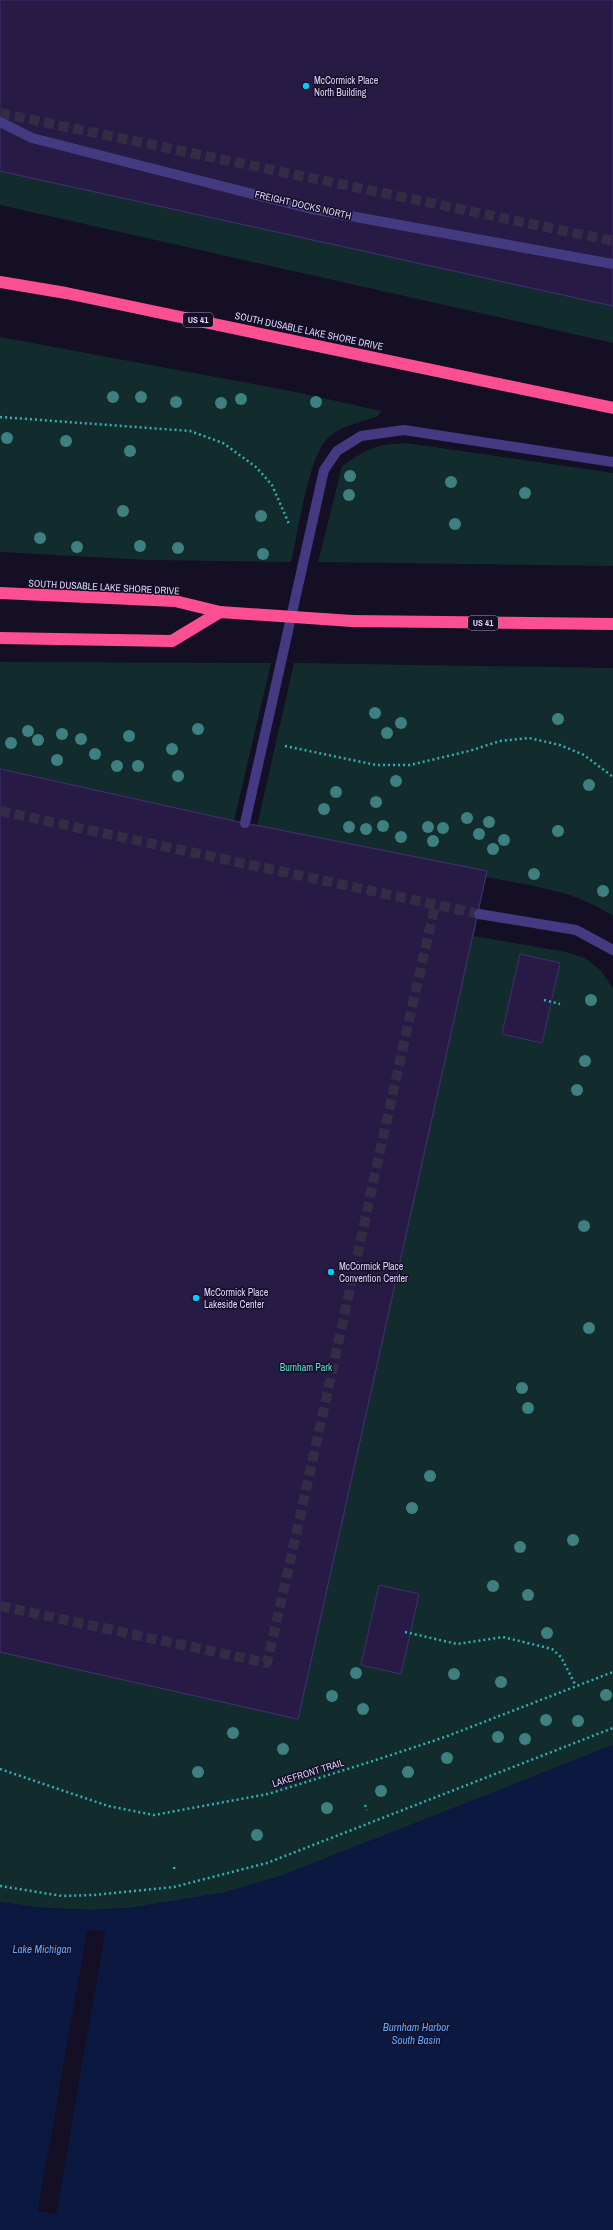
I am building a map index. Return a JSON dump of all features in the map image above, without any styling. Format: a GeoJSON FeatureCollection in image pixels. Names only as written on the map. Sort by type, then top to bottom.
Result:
{"type":"FeatureCollection","features":[{"type":"Feature","properties":{"kind":"highway","name":"SOUTH DUSABLE LAKE SHORE DRIVE"},"geometry":{"type":"LineString","coordinates":[[0,282],[82,296],[613,408]]}},
{"type":"Feature","properties":{"kind":"highway","name":"SOUTH DUSABLE LAKE SHORE DRIVE"},"geometry":{"type":"LineString","coordinates":[[0,593],[175,602],[220,612],[352,621],[613,624]]}},
{"type":"Feature","properties":{"kind":"highway"},"geometry":{"type":"LineString","coordinates":[[0,638],[172,641],[220,612]]}},
{"type":"Feature","properties":{"kind":"street","name":"FREIGHT DOCKS NORTH"},"geometry":{"type":"LineString","coordinates":[[0,122],[32,138],[312,209],[613,264]]}},
{"type":"Feature","properties":{"kind":"street"},"geometry":{"type":"LineString","coordinates":[[245,823],[324,470],[337,451],[361,436],[404,430],[613,462]]}},
{"type":"Feature","properties":{"kind":"street"},"geometry":{"type":"LineString","coordinates":[[479,914],[576,930],[613,950]]}},
{"type":"Feature","properties":{"kind":"path"},"geometry":{"type":"LineString","coordinates":[[0,417],[190,431],[216,441],[239,453],[256,467],[272,485],[290,527]]}},
{"type":"Feature","properties":{"kind":"path"},"geometry":{"type":"LineString","coordinates":[[264,741],[376,765],[410,764],[469,751],[500,741],[529,738],[560,745],[584,755],[613,777]]}},
{"type":"Feature","properties":{"kind":"path"},"geometry":{"type":"LineString","coordinates":[[544,1000],[560,1004]]}},
{"type":"Feature","properties":{"kind":"path"},"geometry":{"type":"LineString","coordinates":[[405,1632],[457,1644],[503,1637],[552,1649],[561,1657],[576,1686]]}},
{"type":"Feature","properties":{"kind":"path","name":"LAKEFRONT TRAIL"},"geometry":{"type":"LineString","coordinates":[[0,1769],[108,1806],[154,1815],[268,1794],[374,1762],[613,1672]]}},
{"type":"Feature","properties":{"kind":"path"},"geometry":{"type":"LineString","coordinates":[[0,1886],[62,1896],[93,1896],[174,1887],[267,1862],[613,1728]]}},
{"type":"Feature","properties":{"kind":"path"},"geometry":{"type":"LineString","coordinates":[[365,1805],[368,1810]]}},
{"type":"Feature","properties":{"kind":"path"},"geometry":{"type":"LineString","coordinates":[[174,1867],[175,1871]]}},
{"type":"Feature","properties":{"kind":"green space"},"geometry":{"type":"Polygon","coordinates":[[[0,171],[613,306],[613,343],[0,205],[0,171]]]}},
{"type":"Feature","properties":{"kind":"green space"},"geometry":{"type":"Polygon","coordinates":[[[0,337],[296,392],[381,411],[378,416],[352,424],[339,430],[328,438],[321,448],[309,478],[291,562],[148,560],[0,552],[0,337]]]}},
{"type":"Feature","properties":{"kind":"green space"},"geometry":{"type":"Polygon","coordinates":[[[406,443],[613,473],[613,566],[318,562],[342,466],[372,448],[406,443]]]}},
{"type":"Feature","properties":{"kind":"green space","name":"Burnham Park"},"geometry":{"type":"Polygon","coordinates":[[[0,662],[271,663],[234,821],[257,826],[294,663],[613,668],[613,916],[583,900],[552,890],[486,877],[474,936],[566,952],[585,958],[601,971],[613,988],[613,1745],[281,1876],[222,1893],[129,1908],[91,1910],[42,1908],[0,1902],[0,662]]]}},
{"type":"Feature","properties":{"kind":"water","name":"Burnham Harbor South Basin"},"geometry":{"type":"Polygon","coordinates":[[[613,1745],[613,2230],[0,2230],[0,1902],[42,1908],[91,1910],[129,1908],[222,1893],[281,1876],[613,1745]],[[88,1930],[38,2211],[56,2214],[105,1932],[88,1930]]]}},
{"type":"Feature","properties":{"kind":"pier"},"geometry":{"type":"Polygon","coordinates":[[[87,1930],[105,1932],[56,2214],[38,2211],[87,1930]],[[89,1932],[40,2209],[55,2212],[102,1934],[89,1932]]]}},
{"type":"Feature","properties":{"kind":"building","name":"McCormick Place North Building"},"geometry":{"type":"Polygon","coordinates":[[[0,0],[613,0],[613,306],[0,171],[0,0]]]}},
{"type":"Feature","properties":{"kind":"building","name":"McCormick Place North Building"},"geometry":{"type":"Polygon","coordinates":[[[0,0],[613,0],[613,306],[0,171],[0,0]]]}},
{"type":"Feature","properties":{"kind":"building","name":"McCormick Place Convention Center"},"geometry":{"type":"Polygon","coordinates":[[[0,769],[234,821],[487,871],[298,1719],[0,1652],[0,1521],[197,1564],[332,976],[0,903],[0,769]]]}},
{"type":"Feature","properties":{"kind":"building","name":"McCormick Place Lakeside Center"},"geometry":{"type":"Polygon","coordinates":[[[0,769],[234,821],[487,871],[298,1719],[0,1652],[0,769]]]}},
{"type":"Feature","properties":{"kind":"building"},"geometry":{"type":"Polygon","coordinates":[[[520,954],[560,963],[542,1043],[502,1034],[520,954]]]}},
{"type":"Feature","properties":{"kind":"building"},"geometry":{"type":"Polygon","coordinates":[[[379,1585],[419,1594],[401,1674],[361,1665],[379,1585]]]}},
{"type":"Feature","properties":{"kind":"tunnel"},"geometry":{"type":"LineString","coordinates":[[0,113],[613,241]]}},
{"type":"Feature","properties":{"kind":"tunnel"},"geometry":{"type":"LineString","coordinates":[[0,811],[479,914]]}},
{"type":"Feature","properties":{"kind":"tunnel"},"geometry":{"type":"LineString","coordinates":[[0,1606],[267,1663],[435,906]]}},
{"type":"Feature","properties":{"kind":"place","name":"McCormick Place North Building"},"geometry":{"type":"Point","coordinates":[306,86]}},
{"type":"Feature","properties":{"kind":"place","name":"McCormick Place Convention Center"},"geometry":{"type":"Point","coordinates":[331,1272]}},
{"type":"Feature","properties":{"kind":"place","name":"McCormick Place Lakeside Center"},"geometry":{"type":"Point","coordinates":[196,1298]}},
{"type":"Feature","properties":{"kind":"water label","name":"Lake Michigan"},"geometry":{"type":"Point","coordinates":[42,1949]}}]}
